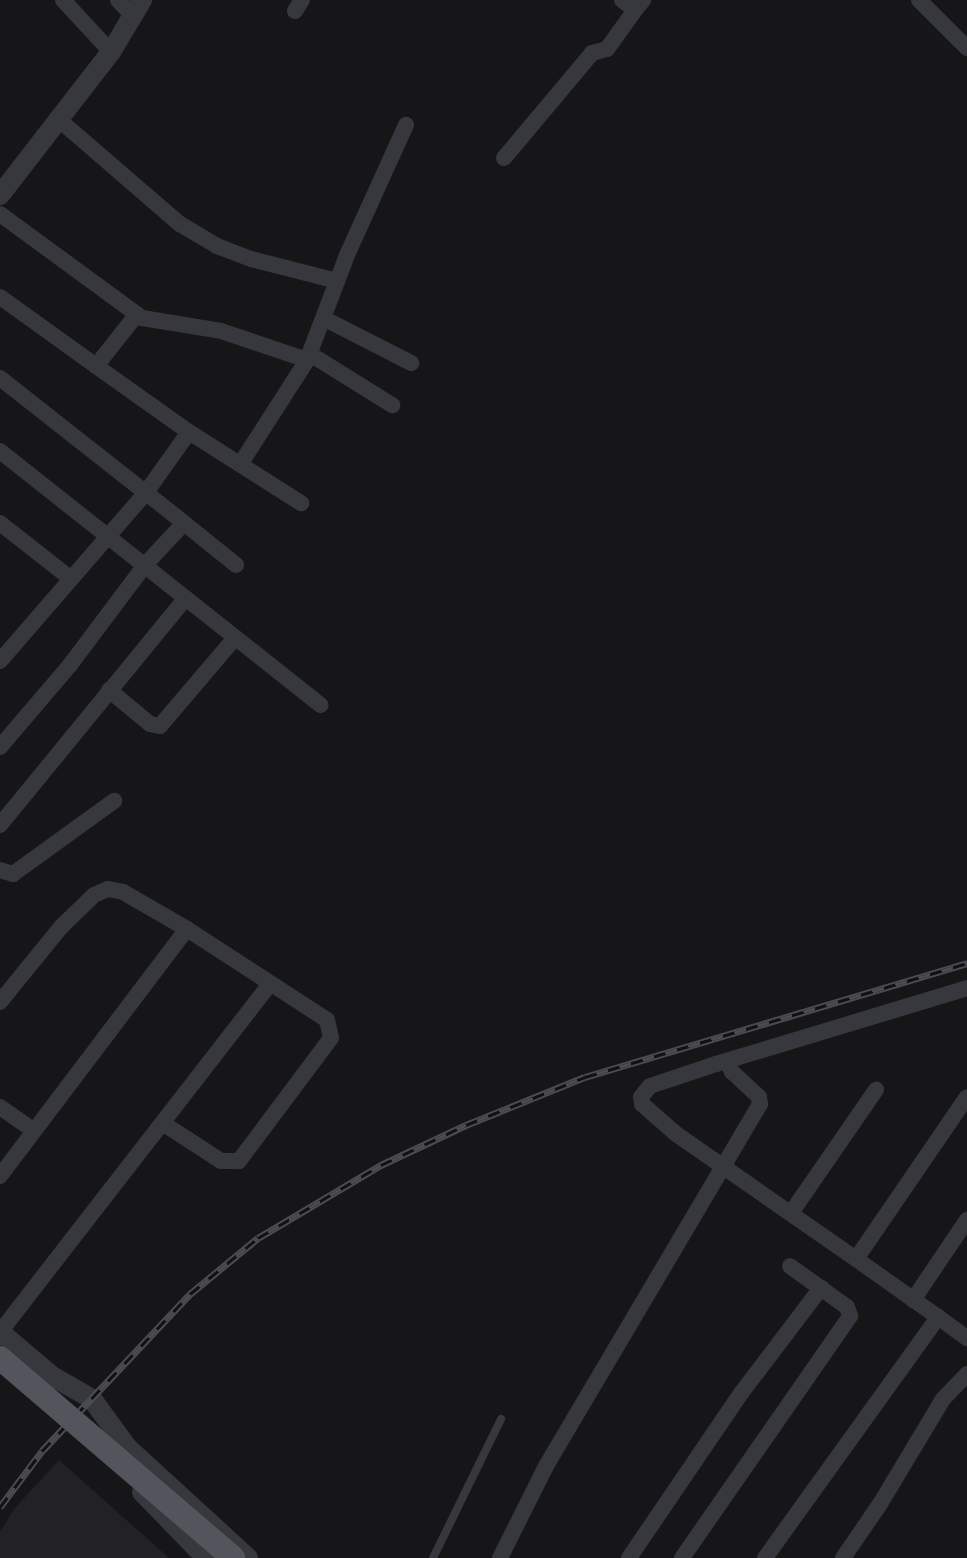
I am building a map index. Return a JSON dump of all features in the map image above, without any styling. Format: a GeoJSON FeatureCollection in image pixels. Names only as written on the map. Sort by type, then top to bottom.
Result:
{"type":"FeatureCollection","features":[{"type":"Feature","properties":{"kind":"main road"},"geometry":{"type":"LineString","coordinates":[[0,1358],[233,1558]]}},
{"type":"Feature","properties":{"kind":"street"},"geometry":{"type":"LineString","coordinates":[[63,0],[111,52]]}},
{"type":"Feature","properties":{"kind":"street"},"geometry":{"type":"LineString","coordinates":[[0,195],[111,52],[138,8],[118,0]]}},
{"type":"Feature","properties":{"kind":"street"},"geometry":{"type":"LineString","coordinates":[[919,0],[967,48]]}},
{"type":"Feature","properties":{"kind":"street"},"geometry":{"type":"LineString","coordinates":[[504,158],[592,53],[607,49],[633,3]]}},
{"type":"Feature","properties":{"kind":"street"},"geometry":{"type":"LineString","coordinates":[[57,118],[180,224],[217,246],[251,259],[337,281]]}},
{"type":"Feature","properties":{"kind":"street"},"geometry":{"type":"LineString","coordinates":[[241,463],[309,357],[337,281],[406,125]]}},
{"type":"Feature","properties":{"kind":"street"},"geometry":{"type":"LineString","coordinates":[[0,214],[151,322],[250,338],[309,357],[392,405]]}},
{"type":"Feature","properties":{"kind":"street"},"geometry":{"type":"LineString","coordinates":[[0,297],[189,432],[301,503]]}},
{"type":"Feature","properties":{"kind":"street"},"geometry":{"type":"LineString","coordinates":[[96,366],[137,314]]}},
{"type":"Feature","properties":{"kind":"street"},"geometry":{"type":"LineString","coordinates":[[325,319],[411,363]]}},
{"type":"Feature","properties":{"kind":"street"},"geometry":{"type":"LineString","coordinates":[[0,378],[147,491],[236,565]]}},
{"type":"Feature","properties":{"kind":"street"},"geometry":{"type":"LineString","coordinates":[[0,661],[147,491],[189,432]]}},
{"type":"Feature","properties":{"kind":"street"},"geometry":{"type":"LineString","coordinates":[[0,451],[321,705]]}},
{"type":"Feature","properties":{"kind":"street"},"geometry":{"type":"LineString","coordinates":[[0,523],[70,578]]}},
{"type":"Feature","properties":{"kind":"street"},"geometry":{"type":"LineString","coordinates":[[0,747],[70,665],[145,565],[184,523]]}},
{"type":"Feature","properties":{"kind":"street"},"geometry":{"type":"LineString","coordinates":[[0,825],[186,598]]}},
{"type":"Feature","properties":{"kind":"street"},"geometry":{"type":"LineString","coordinates":[[109,690],[150,724],[160,726],[235,638]]}},
{"type":"Feature","properties":{"kind":"street"},"geometry":{"type":"LineString","coordinates":[[0,870],[13,874],[114,801]]}},
{"type":"Feature","properties":{"kind":"street"},"geometry":{"type":"LineString","coordinates":[[0,1002],[61,927],[94,895],[108,889],[123,892],[187,929],[327,1020],[331,1038],[244,1158],[234,1162],[221,1161],[164,1124]]}},
{"type":"Feature","properties":{"kind":"street"},"geometry":{"type":"LineString","coordinates":[[0,1176],[187,929]]}},
{"type":"Feature","properties":{"kind":"street"},"geometry":{"type":"LineString","coordinates":[[248,1558],[127,1447],[92,1399],[52,1376],[0,1332],[270,984]]}},
{"type":"Feature","properties":{"kind":"street"},"geometry":{"type":"LineString","coordinates":[[967,988],[650,1086],[641,1097],[642,1104],[675,1133],[967,1338]]}},
{"type":"Feature","properties":{"kind":"street"},"geometry":{"type":"LineString","coordinates":[[500,1558],[546,1466],[760,1104],[759,1097],[732,1072],[727,1061]]}},
{"type":"Feature","properties":{"kind":"street"},"geometry":{"type":"LineString","coordinates":[[791,1213],[876,1090]]}},
{"type":"Feature","properties":{"kind":"street"},"geometry":{"type":"LineString","coordinates":[[856,1259],[967,1097]]}},
{"type":"Feature","properties":{"kind":"street"},"geometry":{"type":"LineString","coordinates":[[0,1107],[33,1130]]}},
{"type":"Feature","properties":{"kind":"street"},"geometry":{"type":"LineString","coordinates":[[913,1300],[967,1220]]}},
{"type":"Feature","properties":{"kind":"street"},"geometry":{"type":"LineString","coordinates":[[682,1558],[850,1316],[847,1307],[790,1266]]}},
{"type":"Feature","properties":{"kind":"street"},"geometry":{"type":"LineString","coordinates":[[629,1558],[742,1392],[821,1288]]}},
{"type":"Feature","properties":{"kind":"street"},"geometry":{"type":"LineString","coordinates":[[765,1558],[938,1317]]}},
{"type":"Feature","properties":{"kind":"street"},"geometry":{"type":"LineString","coordinates":[[843,1558],[880,1504],[943,1399],[967,1374]]}},
{"type":"Feature","properties":{"kind":"street"},"geometry":{"type":"LineString","coordinates":[[127,1447],[126,1461],[136,1486],[206,1558]]}},
{"type":"Feature","properties":{"kind":"lane"},"geometry":{"type":"LineString","coordinates":[[433,1558],[501,1419]]}},
{"type":"Feature","properties":{"kind":"shaded area"},"geometry":{"type":"Polygon","coordinates":[[[59,1460],[169,1558],[0,1558],[0,1532],[14,1509],[59,1460]]]}},
{"type":"Feature","properties":{"kind":"railway"},"geometry":{"type":"LineString","coordinates":[[0,1507],[42,1451],[190,1294],[258,1238],[381,1165],[466,1125],[585,1077],[967,963]]}}]}
